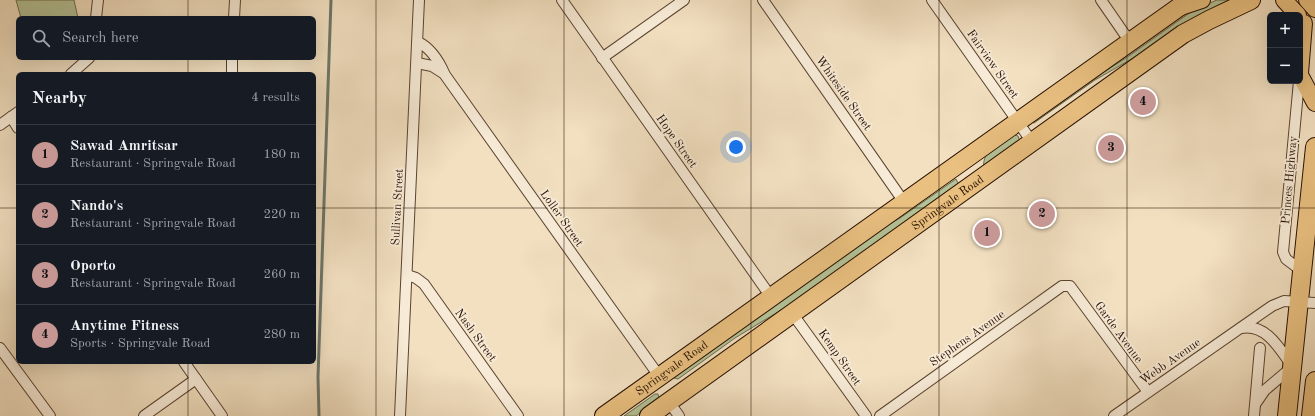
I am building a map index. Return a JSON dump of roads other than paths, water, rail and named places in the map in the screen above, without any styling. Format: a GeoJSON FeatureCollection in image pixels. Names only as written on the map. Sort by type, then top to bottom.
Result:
{"type":"FeatureCollection","features":[{"type":"Feature","properties":{"kind":"highway","name":"Springvale Road"},"geometry":{"type":"LineString","coordinates":[[649,416],[674,409],[792,313],[1183,34],[1251,0]]}},
{"type":"Feature","properties":{"kind":"highway","name":"Springvale Road"},"geometry":{"type":"LineString","coordinates":[[604,416],[1183,4]]}},
{"type":"Feature","properties":{"kind":"highway","name":"Princes Highway"},"geometry":{"type":"LineString","coordinates":[[1287,416],[1292,366],[1307,303],[1302,271],[1315,147]]}},
{"type":"Feature","properties":{"kind":"highway"},"geometry":{"type":"LineString","coordinates":[[659,376],[674,409]]}},
{"type":"Feature","properties":{"kind":"highway"},"geometry":{"type":"LineString","coordinates":[[1311,416],[1315,381]]}},
{"type":"Feature","properties":{"kind":"main road"},"geometry":{"type":"LineString","coordinates":[[1183,4],[1202,0]]}},
{"type":"Feature","properties":{"kind":"main road"},"geometry":{"type":"LineString","coordinates":[[1284,0],[1295,12]]}},
{"type":"Feature","properties":{"kind":"main road"},"geometry":{"type":"LineString","coordinates":[[1307,0],[1315,9]]}},
{"type":"Feature","properties":{"kind":"main road"},"geometry":{"type":"LineString","coordinates":[[1303,21],[1315,36]]}},
{"type":"Feature","properties":{"kind":"main road"},"geometry":{"type":"LineString","coordinates":[[1303,80],[1315,103]]}},
{"type":"Feature","properties":{"kind":"street"},"geometry":{"type":"LineString","coordinates":[[96,16],[98,0]]}},
{"type":"Feature","properties":{"kind":"street"},"geometry":{"type":"LineString","coordinates":[[234,16],[235,0]]}},
{"type":"Feature","properties":{"kind":"street","name":"Sullivan Street"},"geometry":{"type":"LineString","coordinates":[[400,416],[419,0]]}},
{"type":"Feature","properties":{"kind":"street","name":"Hope Street"},"geometry":{"type":"LineString","coordinates":[[562,0],[771,297]]}},
{"type":"Feature","properties":{"kind":"street"},"geometry":{"type":"LineString","coordinates":[[602,58],[684,0]]}},
{"type":"Feature","properties":{"kind":"street","name":"Whiteside Street"},"geometry":{"type":"LineString","coordinates":[[763,0],[904,202]]}},
{"type":"Feature","properties":{"kind":"street","name":"Fairview Street"},"geometry":{"type":"LineString","coordinates":[[932,0],[1032,142]]}},
{"type":"Feature","properties":{"kind":"street"},"geometry":{"type":"LineString","coordinates":[[1101,0],[1130,42]]}},
{"type":"Feature","properties":{"kind":"street","name":"Loller Street"},"geometry":{"type":"LineString","coordinates":[[418,42],[430,50],[440,64],[444,74],[659,376]]}},
{"type":"Feature","properties":{"kind":"street"},"geometry":{"type":"LineString","coordinates":[[73,72],[87,60]]}},
{"type":"Feature","properties":{"kind":"street"},"geometry":{"type":"LineString","coordinates":[[232,60],[232,72]]}},
{"type":"Feature","properties":{"kind":"street","name":"Loller Street"},"geometry":{"type":"LineString","coordinates":[[417,63],[432,66],[444,74]]}},
{"type":"Feature","properties":{"kind":"street","name":"Princes Highway"},"geometry":{"type":"LineString","coordinates":[[1299,84],[1283,252],[1286,259],[1302,271]]}},
{"type":"Feature","properties":{"kind":"street"},"geometry":{"type":"LineString","coordinates":[[0,125],[14,115]]}},
{"type":"Feature","properties":{"kind":"street","name":"Nash Street"},"geometry":{"type":"LineString","coordinates":[[407,275],[416,278],[424,284],[518,416]]}},
{"type":"Feature","properties":{"kind":"street","name":"Stephens Avenue"},"geometry":{"type":"LineString","coordinates":[[880,416],[1062,286],[1070,286]]}},
{"type":"Feature","properties":{"kind":"street","name":"Garde Avenue"},"geometry":{"type":"LineString","coordinates":[[1070,286],[1148,392]]}},
{"type":"Feature","properties":{"kind":"street","name":"Webb Avenue"},"geometry":{"type":"LineString","coordinates":[[1114,416],[1276,304],[1284,301],[1307,303]]}},
{"type":"Feature","properties":{"kind":"street","name":"Kemp Street"},"geometry":{"type":"LineString","coordinates":[[792,313],[866,416]]}},
{"type":"Feature","properties":{"kind":"street"},"geometry":{"type":"LineString","coordinates":[[1241,328],[1252,328],[1266,333],[1292,366],[1265,390],[1255,404]]}},
{"type":"Feature","properties":{"kind":"street"},"geometry":{"type":"LineString","coordinates":[[0,348],[50,416]]}},
{"type":"Feature","properties":{"kind":"street"},"geometry":{"type":"LineString","coordinates":[[1254,416],[1260,348]]}},
{"type":"Feature","properties":{"kind":"street"},"geometry":{"type":"LineString","coordinates":[[185,364],[222,416]]}},
{"type":"Feature","properties":{"kind":"street"},"geometry":{"type":"LineString","coordinates":[[144,416],[196,379]]}},
{"type":"Feature","properties":{"kind":"waterway"},"geometry":{"type":"LineString","coordinates":[[319,416],[318,377],[331,0]]}},
{"type":"Feature","properties":{"kind":"place","name":"Anytime Fitness"},"geometry":{"type":"Point","coordinates":[1143,102]}},
{"type":"Feature","properties":{"kind":"place","name":"Oporto"},"geometry":{"type":"Point","coordinates":[1111,148]}},
{"type":"Feature","properties":{"kind":"place","name":"Nando's"},"geometry":{"type":"Point","coordinates":[1042,214]}},
{"type":"Feature","properties":{"kind":"place","name":"Sawad Amritsar"},"geometry":{"type":"Point","coordinates":[987,233]}}]}
